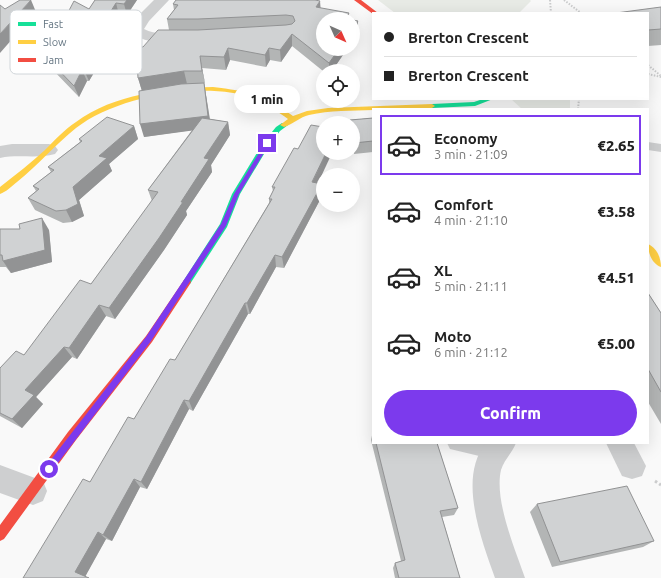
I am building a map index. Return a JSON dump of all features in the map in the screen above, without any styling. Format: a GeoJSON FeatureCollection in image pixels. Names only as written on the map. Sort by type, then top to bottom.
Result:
{"type":"FeatureCollection","features":[{"type":"Feature","properties":{"kind":"street"},"geometry":{"type":"LineString","coordinates":[[142,21],[162,0]]}},
{"type":"Feature","properties":{"kind":"street"},"geometry":{"type":"LineString","coordinates":[[357,0],[374,12]]}},
{"type":"Feature","properties":{"kind":"street"},"geometry":{"type":"LineString","coordinates":[[142,36],[200,37]]}},
{"type":"Feature","properties":{"kind":"street"},"geometry":{"type":"LineString","coordinates":[[0,191],[83,120],[100,111],[145,96],[199,90],[236,91],[261,99],[292,119]]}},
{"type":"Feature","properties":{"kind":"street"},"geometry":{"type":"LineString","coordinates":[[382,108],[462,105],[494,100]]}},
{"type":"Feature","properties":{"kind":"street"},"geometry":{"type":"LineString","coordinates":[[0,535],[72,436],[149,339],[224,225],[236,194],[267,143],[278,129],[292,119],[308,113],[328,110],[372,108]]}},
{"type":"Feature","properties":{"kind":"street"},"geometry":{"type":"LineString","coordinates":[[0,152],[8,150],[33,152],[49,150]]}},
{"type":"Feature","properties":{"kind":"street"},"geometry":{"type":"LineString","coordinates":[[649,248],[661,264]]}},
{"type":"Feature","properties":{"kind":"street"},"geometry":{"type":"LineString","coordinates":[[620,444],[632,466]]}},
{"type":"Feature","properties":{"kind":"street"},"geometry":{"type":"LineString","coordinates":[[499,447],[490,458],[486,478],[488,502],[495,534],[510,578]]}},
{"type":"Feature","properties":{"kind":"street"},"geometry":{"type":"LineString","coordinates":[[0,479],[33,491]]}},
{"type":"Feature","properties":{"kind":"lane"},"geometry":{"type":"LineString","coordinates":[[649,146],[661,148]]}},
{"type":"Feature","properties":{"kind":"lane"},"geometry":{"type":"LineString","coordinates":[[467,444],[499,447]]}},
{"type":"Feature","properties":{"kind":"path"},"geometry":{"type":"LineString","coordinates":[[550,0],[551,12]]}},
{"type":"Feature","properties":{"kind":"path"},"geometry":{"type":"LineString","coordinates":[[564,0],[580,12]]}},
{"type":"Feature","properties":{"kind":"path"},"geometry":{"type":"LineString","coordinates":[[649,66],[661,76]]}},
{"type":"Feature","properties":{"kind":"path"},"geometry":{"type":"LineString","coordinates":[[649,74],[661,76]]}},
{"type":"Feature","properties":{"kind":"shaded area"},"geometry":{"type":"Polygon","coordinates":[[[378,0],[531,1],[520,12],[394,12],[378,0]]]}},
{"type":"Feature","properties":{"kind":"shaded area"},"geometry":{"type":"Polygon","coordinates":[[[512,100],[570,100],[570,108],[521,108],[512,100]]]}},
{"type":"Feature","properties":{"kind":"building"},"geometry":{"type":"Polygon","coordinates":[[[20,0],[31,0],[22,10],[10,10],[10,23],[0,34],[0,5],[5,9],[20,0]]]}},
{"type":"Feature","properties":{"kind":"building"},"geometry":{"type":"Polygon","coordinates":[[[95,0],[127,0],[124,4],[116,3],[112,10],[69,10],[74,1],[89,9],[95,0]]]}},
{"type":"Feature","properties":{"kind":"building"},"geometry":{"type":"Polygon","coordinates":[[[176,0],[315,0],[320,1],[316,7],[344,12],[316,12],[316,53],[292,34],[280,50],[269,48],[265,55],[228,48],[224,57],[200,56],[202,71],[184,71],[138,78],[138,74],[142,74],[142,47],[158,30],[198,30],[286,25],[292,24],[295,21],[293,16],[286,15],[167,19],[178,5],[173,4],[176,0]]]}},
{"type":"Feature","properties":{"kind":"building"},"geometry":{"type":"Polygon","coordinates":[[[661,7],[661,29],[649,30],[649,12],[624,12],[661,7]]]}},
{"type":"Feature","properties":{"kind":"building"},"geometry":{"type":"Polygon","coordinates":[[[320,56],[334,56],[329,63],[320,56]]]}},
{"type":"Feature","properties":{"kind":"building"},"geometry":{"type":"Polygon","coordinates":[[[62,74],[80,74],[74,86],[62,74]]]}},
{"type":"Feature","properties":{"kind":"building"},"geometry":{"type":"Polygon","coordinates":[[[204,83],[208,116],[140,124],[139,91],[181,84],[204,83]]]}},
{"type":"Feature","properties":{"kind":"building"},"geometry":{"type":"Polygon","coordinates":[[[107,117],[134,126],[99,156],[107,158],[73,187],[78,204],[66,210],[56,211],[28,198],[39,189],[33,186],[54,170],[48,167],[82,141],[79,139],[107,117]]]}},
{"type":"Feature","properties":{"kind":"building"},"geometry":{"type":"Polygon","coordinates":[[[202,118],[228,122],[204,158],[209,159],[159,238],[109,308],[99,305],[69,348],[64,347],[25,390],[34,395],[12,419],[0,413],[0,368],[16,351],[24,355],[80,280],[91,284],[158,192],[148,190],[202,118]]]}},
{"type":"Feature","properties":{"kind":"building"},"geometry":{"type":"Polygon","coordinates":[[[372,118],[372,141],[360,142],[360,119],[372,118]]]}},
{"type":"Feature","properties":{"kind":"building"},"geometry":{"type":"Polygon","coordinates":[[[311,125],[316,126],[316,160],[323,160],[319,168],[316,168],[316,174],[312,182],[316,183],[316,195],[282,257],[275,255],[247,303],[245,303],[189,401],[184,400],[141,482],[134,479],[103,535],[98,532],[75,572],[89,578],[23,578],[83,479],[90,482],[128,417],[134,419],[170,359],[175,360],[272,199],[269,199],[275,187],[272,187],[294,148],[298,149],[311,125]]]}},
{"type":"Feature","properties":{"kind":"building"},"geometry":{"type":"Polygon","coordinates":[[[42,218],[45,250],[3,261],[2,255],[0,255],[0,229],[20,229],[19,224],[42,218]]]}},
{"type":"Feature","properties":{"kind":"building"},"geometry":{"type":"Polygon","coordinates":[[[649,295],[661,313],[661,392],[649,371],[649,295]]]}},
{"type":"Feature","properties":{"kind":"building"},"geometry":{"type":"Polygon","coordinates":[[[376,444],[437,444],[458,508],[440,511],[460,578],[399,578],[395,563],[405,560],[376,444]]]}},
{"type":"Feature","properties":{"kind":"building"},"geometry":{"type":"Polygon","coordinates":[[[627,486],[654,541],[560,562],[537,504],[627,486]]]}},
{"type":"Feature","properties":{"kind":"traffic: fast"},"geometry":{"type":"LineString","coordinates":[[432,106],[475,104],[487,100]]}},
{"type":"Feature","properties":{"kind":"traffic: fast"},"geometry":{"type":"LineString","coordinates":[[187,282],[224,225],[236,194],[267,143],[278,129],[284,125]]}},
{"type":"Feature","properties":{"kind":"traffic: slow"},"geometry":{"type":"LineString","coordinates":[[0,191],[30,167],[68,131],[83,120],[120,103],[143,97],[166,92],[190,90],[213,89],[234,91],[264,100],[292,119]]}},
{"type":"Feature","properties":{"kind":"traffic: slow"},"geometry":{"type":"LineString","coordinates":[[380,108],[432,106]]}},
{"type":"Feature","properties":{"kind":"traffic: slow"},"geometry":{"type":"LineString","coordinates":[[284,125],[292,119],[307,113],[328,110],[372,108]]}},
{"type":"Feature","properties":{"kind":"traffic: slow"},"geometry":{"type":"LineString","coordinates":[[649,248],[661,264]]}},
{"type":"Feature","properties":{"kind":"traffic: jam"},"geometry":{"type":"LineString","coordinates":[[357,0],[374,12]]}},
{"type":"Feature","properties":{"kind":"traffic: jam"},"geometry":{"type":"LineString","coordinates":[[0,535],[72,436],[149,339],[187,282]]}},
{"type":"Feature","properties":{"kind":"route"},"geometry":{"type":"LineString","coordinates":[[49,469],[72,436],[149,339],[224,225],[236,194],[267,143]]}}]}
